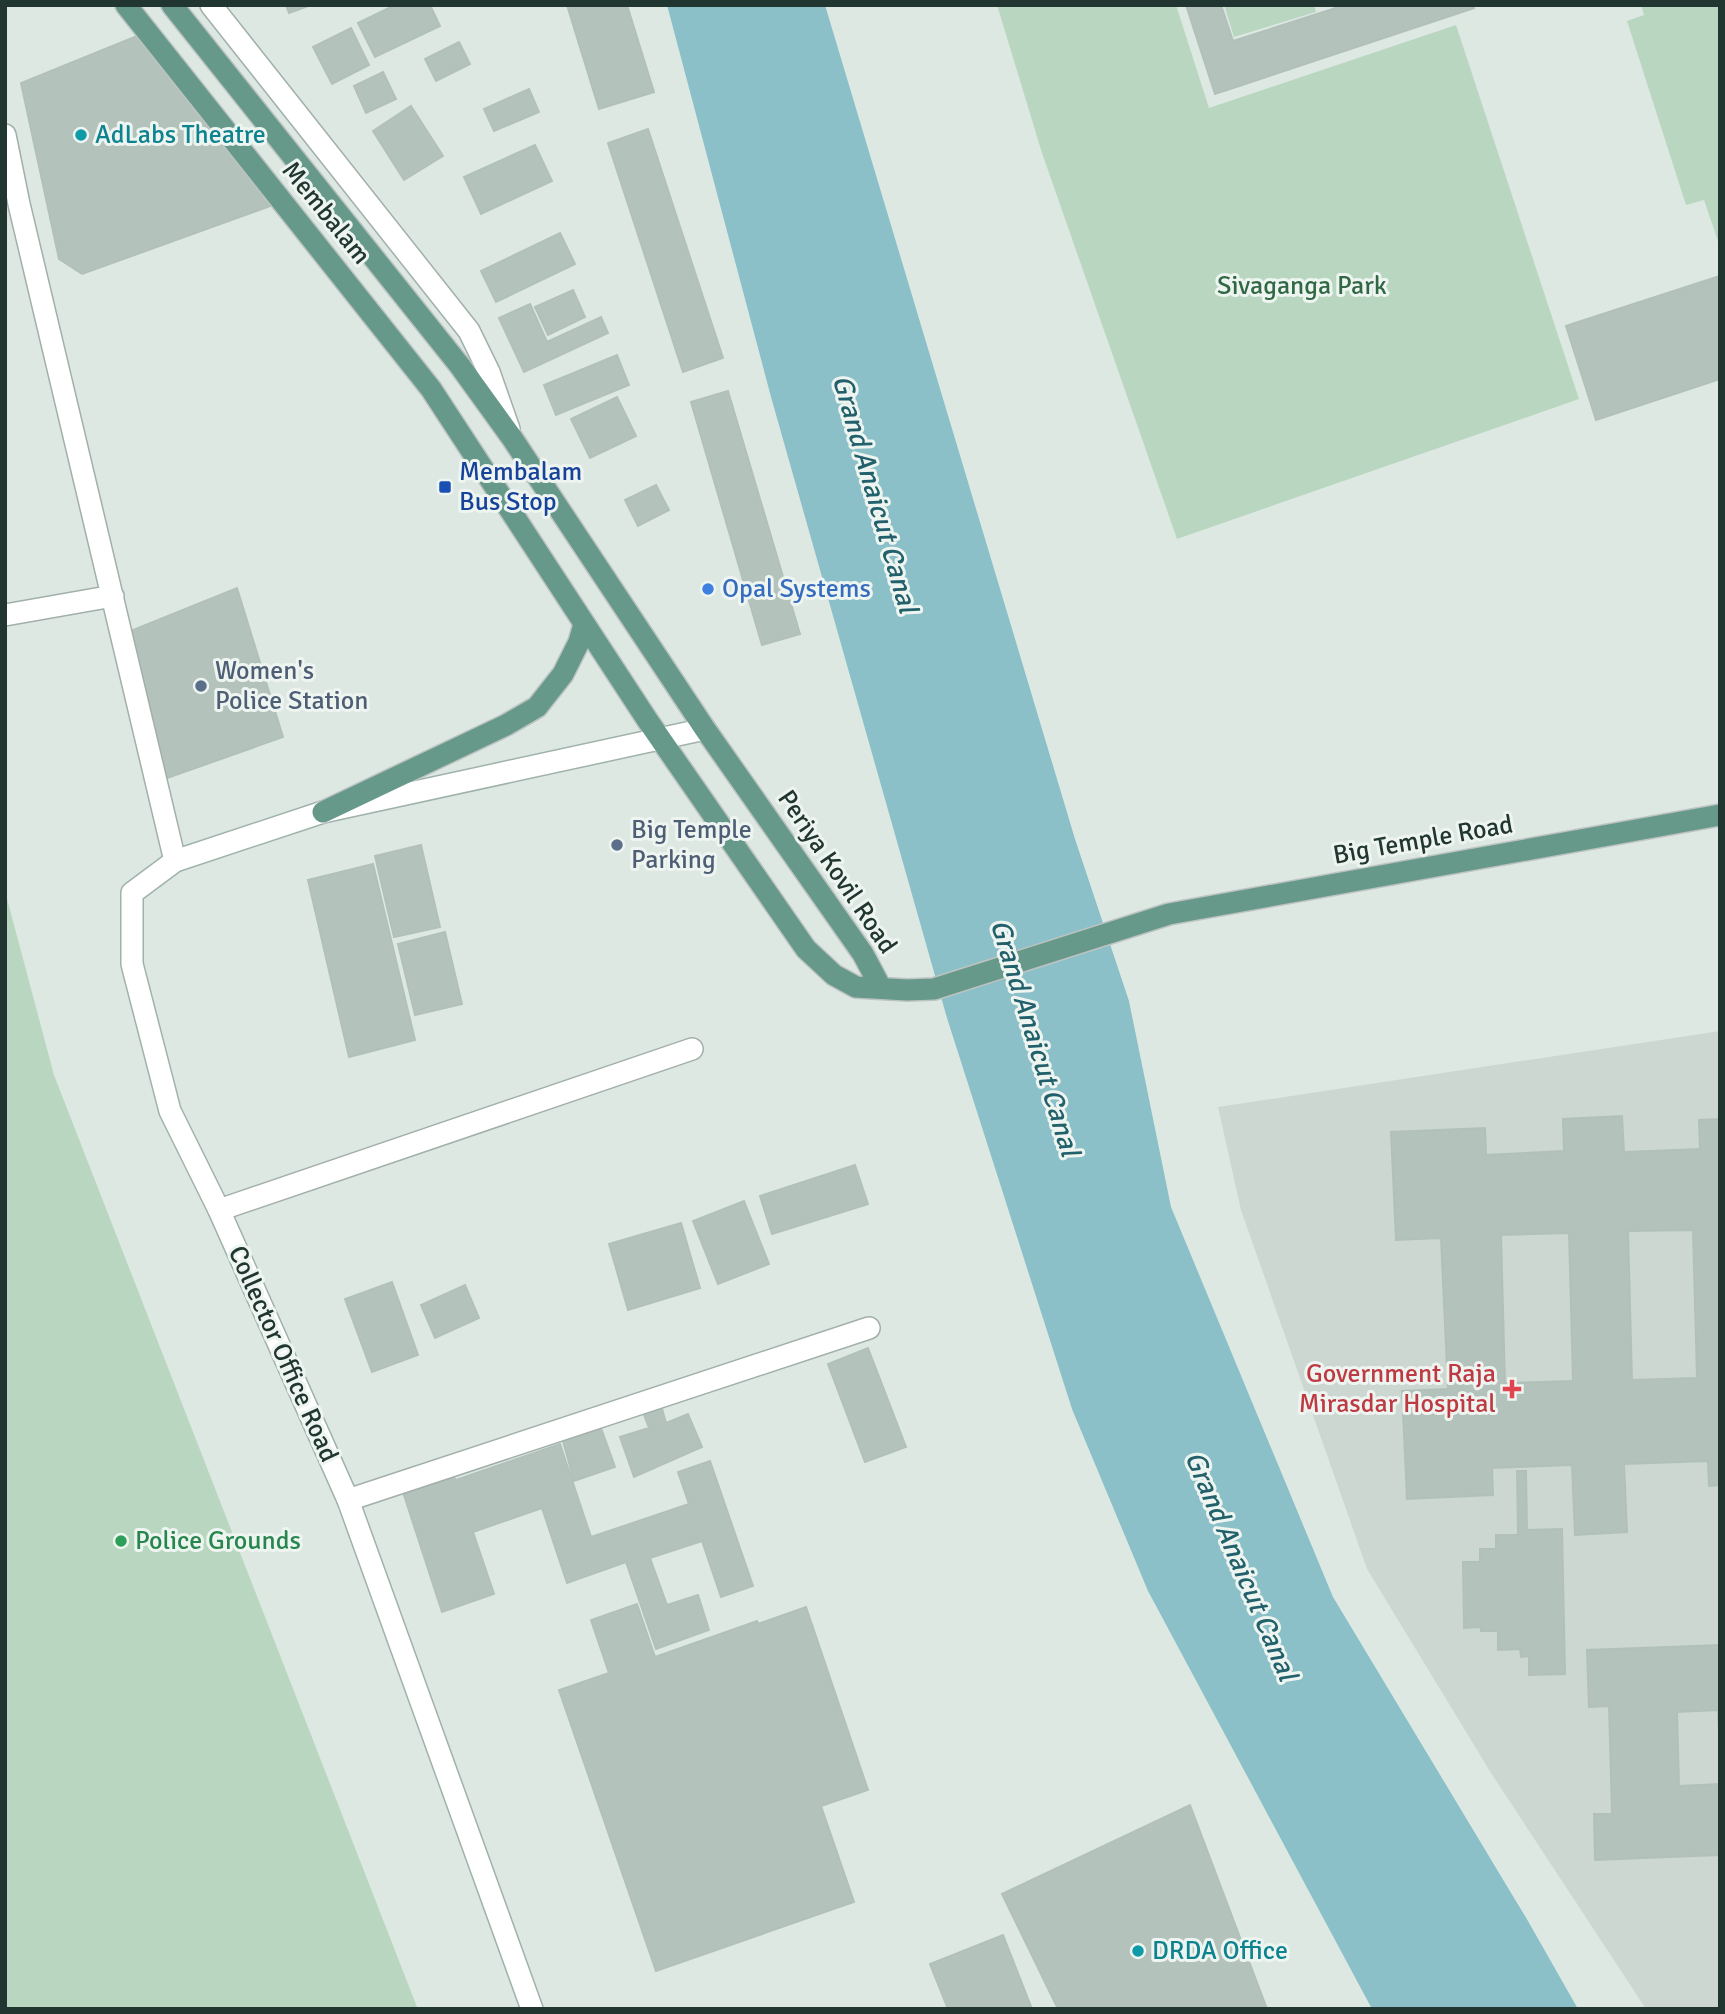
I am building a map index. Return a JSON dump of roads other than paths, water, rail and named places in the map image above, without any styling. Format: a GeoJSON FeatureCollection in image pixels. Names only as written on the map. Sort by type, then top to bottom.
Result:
{"type":"FeatureCollection","features":[{"type":"Feature","properties":{"kind":"main road","name":"Membalam"},"geometry":{"type":"LineString","coordinates":[[126,5],[143,30],[431,389]]}},
{"type":"Feature","properties":{"kind":"main road","name":"Membalam"},"geometry":{"type":"LineString","coordinates":[[172,5],[460,366]]}},
{"type":"Feature","properties":{"kind":"main road"},"geometry":{"type":"LineString","coordinates":[[211,5],[469,331],[489,372],[512,438]]}},
{"type":"Feature","properties":{"kind":"main road"},"geometry":{"type":"LineString","coordinates":[[5,135],[12,205],[113,596],[174,861]]}},
{"type":"Feature","properties":{"kind":"main road","name":"Periya Kovil Road"},"geometry":{"type":"LineString","coordinates":[[431,389],[661,739],[806,949],[834,975],[856,988],[881,988],[863,954],[705,729],[512,438],[460,366]]}},
{"type":"Feature","properties":{"kind":"main road"},"geometry":{"type":"LineString","coordinates":[[5,615],[113,596]]}},
{"type":"Feature","properties":{"kind":"main road"},"geometry":{"type":"LineString","coordinates":[[323,812],[506,725],[537,707],[564,674],[584,624]]}},
{"type":"Feature","properties":{"kind":"main road","name":"Collector Office Road"},"geometry":{"type":"LineString","coordinates":[[532,2009],[348,1500],[219,1210],[170,1111],[132,964],[132,893],[174,861],[323,812],[705,729]]}},
{"type":"Feature","properties":{"kind":"main road","name":"Big Temple Road"},"geometry":{"type":"LineString","coordinates":[[881,988],[934,989],[1169,914],[1720,815]]}},
{"type":"Feature","properties":{"kind":"main road"},"geometry":{"type":"LineString","coordinates":[[219,1210],[692,1049]]}},
{"type":"Feature","properties":{"kind":"main road"},"geometry":{"type":"LineString","coordinates":[[348,1500],[869,1328]]}},
{"type":"Feature","properties":{"kind":"water","name":"Grand Anaicut Canal"},"geometry":{"type":"Polygon","coordinates":[[[667,5],[825,5],[1075,839],[1129,1001],[1171,1207],[1333,1597],[1578,2009],[1372,2009],[1148,1591],[1072,1409],[947,1018],[771,397],[667,5]]]}},
{"type":"Feature","properties":{"kind":"place","name":"AdLabs Theatre"},"geometry":{"type":"Point","coordinates":[81,135]}},
{"type":"Feature","properties":{"kind":"place","name":"Membalam Bus Stop"},"geometry":{"type":"Point","coordinates":[445,487]}},
{"type":"Feature","properties":{"kind":"place","name":"Opal Systems"},"geometry":{"type":"Point","coordinates":[708,589]}},
{"type":"Feature","properties":{"kind":"place","name":"Women's Police Station"},"geometry":{"type":"Point","coordinates":[201,686]}},
{"type":"Feature","properties":{"kind":"place","name":"Big Temple Parking"},"geometry":{"type":"Point","coordinates":[617,845]}},
{"type":"Feature","properties":{"kind":"place","name":"Government Raja Mirasdar Hospital"},"geometry":{"type":"Point","coordinates":[1512,1389]}},
{"type":"Feature","properties":{"kind":"place","name":"Police Grounds"},"geometry":{"type":"Point","coordinates":[121,1541]}},
{"type":"Feature","properties":{"kind":"place","name":"DRDA Office"},"geometry":{"type":"Point","coordinates":[1138,1951]}},
{"type":"Feature","properties":{"kind":"park label","name":"Sivaganga Park"},"geometry":{"type":"Point","coordinates":[1302,286]}}]}
